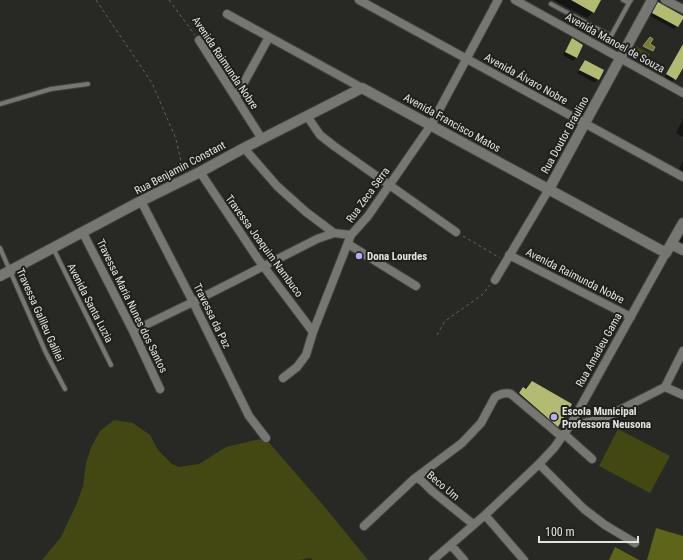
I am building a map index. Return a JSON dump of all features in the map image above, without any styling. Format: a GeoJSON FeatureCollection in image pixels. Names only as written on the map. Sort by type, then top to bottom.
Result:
{"type":"FeatureCollection","features":[{"type":"Feature","properties":{"kind":"street","name":"Avenida Álvaro Nobre"},"geometry":{"type":"LineString","coordinates":[[359,0],[683,177]]}},
{"type":"Feature","properties":{"kind":"street","name":"Rua Zeca Serra"},"geometry":{"type":"LineString","coordinates":[[133,331],[317,239],[334,233],[351,235],[368,216],[431,125],[498,0]]}},
{"type":"Feature","properties":{"kind":"street","name":"Avenida Manoel de Souza"},"geometry":{"type":"LineString","coordinates":[[515,0],[683,93]]}},
{"type":"Feature","properties":{"kind":"street","name":"Rua Doutor Braulino"},"geometry":{"type":"LineString","coordinates":[[495,280],[549,189],[652,0]]}},
{"type":"Feature","properties":{"kind":"street"},"geometry":{"type":"LineString","coordinates":[[665,0],[683,10]]}},
{"type":"Feature","properties":{"kind":"street","name":"Avenida Francisco Matos"},"geometry":{"type":"LineString","coordinates":[[227,14],[549,189],[668,248],[683,250]]}},
{"type":"Feature","properties":{"kind":"street"},"geometry":{"type":"LineString","coordinates":[[236,97],[268,37]]}},
{"type":"Feature","properties":{"kind":"street","name":"Avenida Raimunda Nobre"},"geometry":{"type":"LineString","coordinates":[[199,40],[262,138]]}},
{"type":"Feature","properties":{"kind":"street","name":"Rua Benjamin Constant"},"geometry":{"type":"LineString","coordinates":[[0,276],[262,138],[362,88]]}},
{"type":"Feature","properties":{"kind":"street"},"geometry":{"type":"LineString","coordinates":[[307,116],[323,138],[456,232]]}},
{"type":"Feature","properties":{"kind":"street"},"geometry":{"type":"LineString","coordinates":[[244,148],[277,186],[306,212],[334,233]]}},
{"type":"Feature","properties":{"kind":"street","name":"Travessa Joaquim Nambuco"},"geometry":{"type":"LineString","coordinates":[[200,172],[263,266],[313,332]]}},
{"type":"Feature","properties":{"kind":"street","name":"Travessa da Paz"},"geometry":{"type":"LineString","coordinates":[[141,201],[249,416],[266,438]]}},
{"type":"Feature","properties":{"kind":"street","name":"Rua Amadeu Gama"},"geometry":{"type":"LineString","coordinates":[[433,560],[485,515],[539,464],[551,452],[563,436],[683,223]]}},
{"type":"Feature","properties":{"kind":"street","name":"Travessa Maria Nunes dos Santos"},"geometry":{"type":"LineString","coordinates":[[83,233],[133,331],[160,389]]}},
{"type":"Feature","properties":{"kind":"street"},"geometry":{"type":"LineString","coordinates":[[283,378],[303,360],[351,235]]}},
{"type":"Feature","properties":{"kind":"street"},"geometry":{"type":"LineString","coordinates":[[348,244],[416,286]]}},
{"type":"Feature","properties":{"kind":"street","name":"Avenida Raimunda Nobre"},"geometry":{"type":"LineString","coordinates":[[507,258],[631,317]]}},
{"type":"Feature","properties":{"kind":"street","name":"Rua Benjamin Constant"},"geometry":{"type":"LineString","coordinates":[[0,283],[10,270]]}},
{"type":"Feature","properties":{"kind":"street"},"geometry":{"type":"LineString","coordinates":[[571,424],[602,419],[666,387],[683,351]]}},
{"type":"Feature","properties":{"kind":"street"},"geometry":{"type":"LineString","coordinates":[[666,387],[683,395]]}},
{"type":"Feature","properties":{"kind":"street"},"geometry":{"type":"LineString","coordinates":[[414,479],[462,443],[480,423],[495,397],[503,393],[510,394],[592,459]]}},
{"type":"Feature","properties":{"kind":"street"},"geometry":{"type":"LineString","coordinates":[[539,464],[584,509],[604,524],[635,543]]}},
{"type":"Feature","properties":{"kind":"street","name":"Beco Um"},"geometry":{"type":"LineString","coordinates":[[364,526],[414,479],[417,478],[473,524]]}},
{"type":"Feature","properties":{"kind":"street"},"geometry":{"type":"LineString","coordinates":[[485,515],[524,560]]}},
{"type":"Feature","properties":{"kind":"street"},"geometry":{"type":"LineString","coordinates":[[451,545],[464,560]]}},
{"type":"Feature","properties":{"kind":"lane"},"geometry":{"type":"LineString","coordinates":[[551,4],[611,36],[630,2],[623,0]]}},
{"type":"Feature","properties":{"kind":"lane"},"geometry":{"type":"LineString","coordinates":[[0,104],[51,88],[88,84]]}},
{"type":"Feature","properties":{"kind":"lane","name":"Travessa Galileu Galilei"},"geometry":{"type":"LineString","coordinates":[[0,248],[46,353],[65,389]]}},
{"type":"Feature","properties":{"kind":"lane","name":"Avenida Santa Luzia"},"geometry":{"type":"LineString","coordinates":[[53,248],[111,365]]}},
{"type":"Feature","properties":{"kind":"path"},"geometry":{"type":"LineString","coordinates":[[96,0],[152,84],[176,139],[184,180]]}},
{"type":"Feature","properties":{"kind":"path","name":"Avenida Raimunda Nobre"},"geometry":{"type":"LineString","coordinates":[[169,0],[199,40]]}},
{"type":"Feature","properties":{"kind":"path"},"geometry":{"type":"LineString","coordinates":[[456,232],[507,258]]}},
{"type":"Feature","properties":{"kind":"path"},"geometry":{"type":"LineString","coordinates":[[436,335],[445,321],[482,295],[495,280]]}},
{"type":"Feature","properties":{"kind":"shaded area"},"geometry":{"type":"Polygon","coordinates":[[[650,37],[653,39],[650,44],[655,47],[653,51],[643,46],[650,37]]]}},
{"type":"Feature","properties":{"kind":"shaded area"},"geometry":{"type":"Polygon","coordinates":[[[634,45],[650,54],[645,63],[629,54],[634,45]]]}},
{"type":"Feature","properties":{"kind":"shaded area"},"geometry":{"type":"Polygon","coordinates":[[[114,420],[133,423],[150,435],[158,450],[172,464],[179,467],[199,464],[226,447],[265,438],[324,506],[368,560],[313,560],[310,558],[300,560],[42,560],[61,537],[77,503],[83,486],[86,463],[91,447],[100,431],[114,420]]]}},
{"type":"Feature","properties":{"kind":"shaded area"},"geometry":{"type":"Polygon","coordinates":[[[618,429],[670,456],[650,493],[599,466],[618,429]]]}},
{"type":"Feature","properties":{"kind":"shaded area"},"geometry":{"type":"Polygon","coordinates":[[[656,528],[683,536],[683,560],[647,560],[656,528]]]}},
{"type":"Feature","properties":{"kind":"shaded area"},"geometry":{"type":"Polygon","coordinates":[[[615,547],[639,560],[609,560],[615,547]]]}},
{"type":"Feature","properties":{"kind":"building"},"geometry":{"type":"Polygon","coordinates":[[[571,0],[601,0],[594,13],[571,0]]]}},
{"type":"Feature","properties":{"kind":"building"},"geometry":{"type":"Polygon","coordinates":[[[658,2],[683,16],[683,19],[678,27],[652,13],[658,2]]]}},
{"type":"Feature","properties":{"kind":"building"},"geometry":{"type":"Polygon","coordinates":[[[572,38],[583,45],[577,58],[565,52],[572,38]]]}},
{"type":"Feature","properties":{"kind":"building"},"geometry":{"type":"Polygon","coordinates":[[[683,44],[683,68],[676,80],[666,74],[683,44]]]}},
{"type":"Feature","properties":{"kind":"building"},"geometry":{"type":"Polygon","coordinates":[[[585,60],[604,70],[599,80],[579,70],[585,60]]]}},
{"type":"Feature","properties":{"kind":"building","name":"Escola Municipal Professora Neusona"},"geometry":{"type":"Polygon","coordinates":[[[532,381],[572,404],[558,427],[519,393],[523,387],[526,389],[532,381]]]}},
{"type":"Feature","properties":{"kind":"place","name":"Dona Lourdes"},"geometry":{"type":"Point","coordinates":[359,256]}},
{"type":"Feature","properties":{"kind":"place","name":"Escola Municipal Professora Neusona"},"geometry":{"type":"Point","coordinates":[554,417]}}]}
